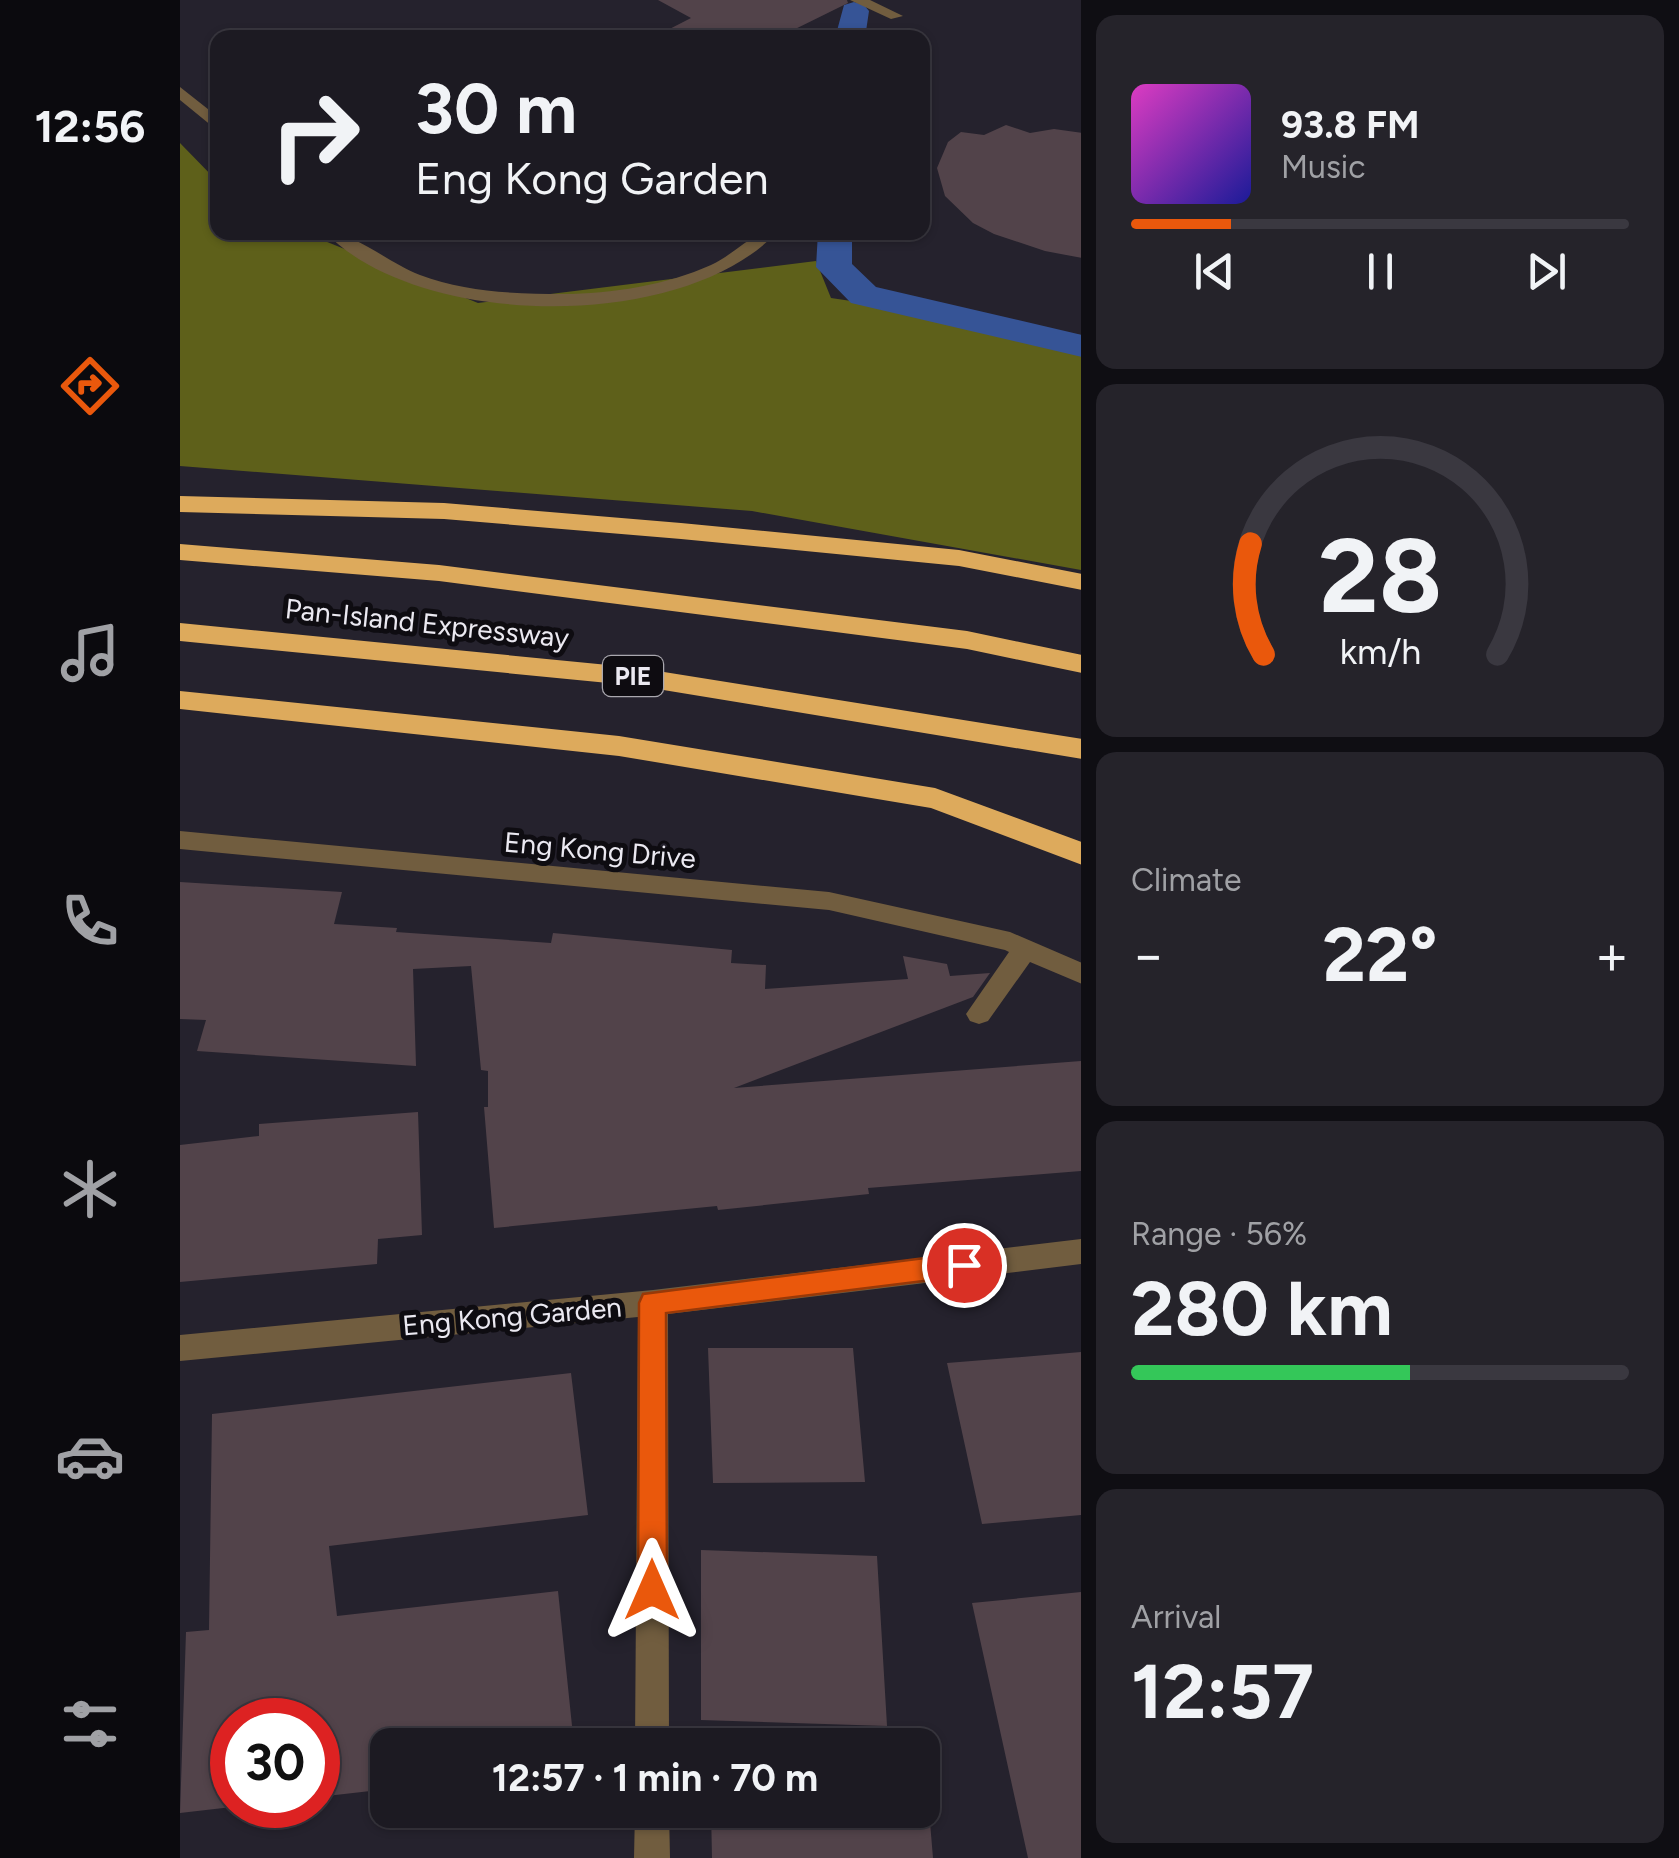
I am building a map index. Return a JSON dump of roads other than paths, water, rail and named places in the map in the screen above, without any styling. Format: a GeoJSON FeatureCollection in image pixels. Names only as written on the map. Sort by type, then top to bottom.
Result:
{"type":"FeatureCollection","features":[{"type":"Feature","properties":{"kind":"highway"},"geometry":{"type":"LineString","coordinates":[[180,504],[444,511],[641,528],[960,558],[1081,582]]}},
{"type":"Feature","properties":{"kind":"highway","name":"Pan-Island Expressway"},"geometry":{"type":"LineString","coordinates":[[180,552],[439,573],[967,640],[1081,664]]}},
{"type":"Feature","properties":{"kind":"highway","name":"Pan-Island Expressway"},"geometry":{"type":"LineString","coordinates":[[180,632],[639,677],[1081,749]]}},
{"type":"Feature","properties":{"kind":"highway"},"geometry":{"type":"LineString","coordinates":[[180,700],[619,746],[934,798],[1081,854]]}},
{"type":"Feature","properties":{"kind":"street"},"geometry":{"type":"LineString","coordinates":[[858,0],[897,8]]}},
{"type":"Feature","properties":{"kind":"street"},"geometry":{"type":"LineString","coordinates":[[180,92],[210,119]]}},
{"type":"Feature","properties":{"kind":"street"},"geometry":{"type":"LineString","coordinates":[[342,240],[414,280],[522,302],[633,296],[716,270],[758,240]]}},
{"type":"Feature","properties":{"kind":"street","name":"Eng Kong Drive"},"geometry":{"type":"LineString","coordinates":[[180,840],[829,901],[1018,946],[1081,974]]}},
{"type":"Feature","properties":{"kind":"street"},"geometry":{"type":"LineString","coordinates":[[978,1014],[1018,946]]}},
{"type":"Feature","properties":{"kind":"street","name":"Eng Kong Garden"},"geometry":{"type":"LineString","coordinates":[[180,1348],[652,1303],[1081,1250]]}},
{"type":"Feature","properties":{"kind":"street"},"geometry":{"type":"LineString","coordinates":[[652,1303],[652,1728]]}},
{"type":"Feature","properties":{"kind":"street"},"geometry":{"type":"LineString","coordinates":[[652,1828],[652,1858]]}},
{"type":"Feature","properties":{"kind":"waterway"},"geometry":{"type":"LineString","coordinates":[[851,30],[854,11]]}},
{"type":"Feature","properties":{"kind":"waterway"},"geometry":{"type":"LineString","coordinates":[[835,240],[834,267],[864,295],[1081,346]]}}]}
